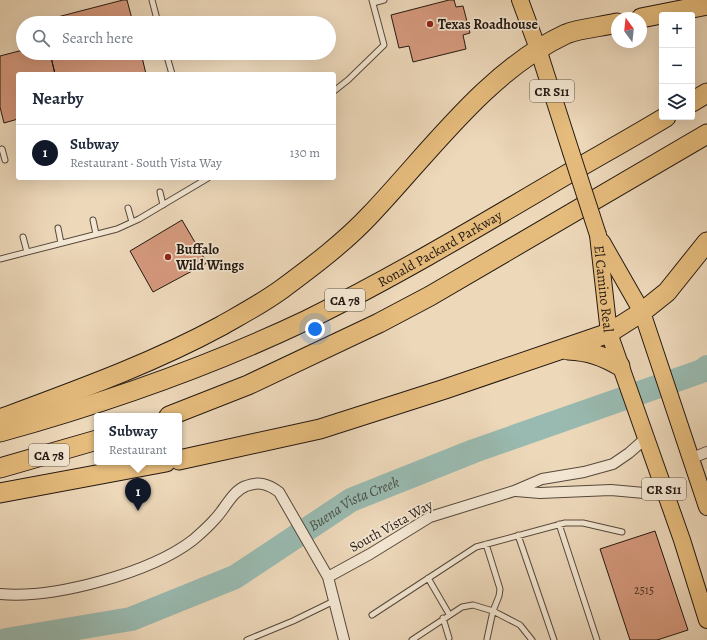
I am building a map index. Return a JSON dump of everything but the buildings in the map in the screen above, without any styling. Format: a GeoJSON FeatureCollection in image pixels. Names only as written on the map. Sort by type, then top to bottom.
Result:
{"type":"FeatureCollection","features":[{"type":"Feature","properties":{"kind":"highway"},"geometry":{"type":"LineString","coordinates":[[647,17],[707,5]]}},
{"type":"Feature","properties":{"kind":"highway"},"geometry":{"type":"LineString","coordinates":[[0,419],[135,368],[192,341],[249,311],[281,290],[344,241],[370,216],[488,88],[538,49],[568,33],[611,24]]}},
{"type":"Feature","properties":{"kind":"highway"},"geometry":{"type":"LineString","coordinates":[[695,100],[707,93]]}},
{"type":"Feature","properties":{"kind":"highway","name":"Ronald Packard Parkway"},"geometry":{"type":"LineString","coordinates":[[0,432],[104,402],[163,381],[222,358],[307,320],[389,278],[661,120]]}},
{"type":"Feature","properties":{"kind":"highway","name":"CA 78"},"geometry":{"type":"LineString","coordinates":[[177,413],[248,385],[385,320],[437,292],[707,134]]}},
{"type":"Feature","properties":{"kind":"highway"},"geometry":{"type":"LineString","coordinates":[[182,459],[320,429],[562,350],[609,333],[642,312],[667,292],[707,242]]}},
{"type":"Feature","properties":{"kind":"highway"},"geometry":{"type":"LineString","coordinates":[[562,350],[586,351],[603,356],[620,366]]}},
{"type":"Feature","properties":{"kind":"highway","name":"CA 78"},"geometry":{"type":"LineString","coordinates":[[0,468],[94,441]]}},
{"type":"Feature","properties":{"kind":"highway"},"geometry":{"type":"LineString","coordinates":[[0,494],[150,465]]}},
{"type":"Feature","properties":{"kind":"main road"},"geometry":{"type":"LineString","coordinates":[[520,0],[538,49]]}},
{"type":"Feature","properties":{"kind":"main road","name":"CR S11"},"geometry":{"type":"LineString","coordinates":[[538,49],[598,235]]}},
{"type":"Feature","properties":{"kind":"main road","name":"El Camino Real"},"geometry":{"type":"LineString","coordinates":[[598,235],[642,312],[692,458],[707,507]]}},
{"type":"Feature","properties":{"kind":"main road","name":"El Camino Real"},"geometry":{"type":"LineString","coordinates":[[598,235],[609,333],[666,495],[707,620]]}},
{"type":"Feature","properties":{"kind":"street","name":"South Vista Way"},"geometry":{"type":"LineString","coordinates":[[328,577],[370,554],[430,517],[514,491],[542,479],[584,472],[613,464],[629,453],[646,438]]}},
{"type":"Feature","properties":{"kind":"street"},"geometry":{"type":"LineString","coordinates":[[692,458],[707,452]]}},
{"type":"Feature","properties":{"kind":"street"},"geometry":{"type":"LineString","coordinates":[[0,594],[53,591],[109,579],[151,565],[192,540],[215,519],[234,495],[244,486],[256,483],[268,484],[279,492],[328,577],[344,640]]}},
{"type":"Feature","properties":{"kind":"street","name":"South Vista Way"},"geometry":{"type":"LineString","coordinates":[[514,491],[540,493],[611,490],[666,495]]}},
{"type":"Feature","properties":{"kind":"lane"},"geometry":{"type":"LineString","coordinates":[[152,0],[156,16]]}},
{"type":"Feature","properties":{"kind":"lane"},"geometry":{"type":"LineString","coordinates":[[336,89],[348,80],[384,45],[373,2],[384,0]]}},
{"type":"Feature","properties":{"kind":"lane"},"geometry":{"type":"LineString","coordinates":[[168,60],[171,72]]}},
{"type":"Feature","properties":{"kind":"lane"},"geometry":{"type":"LineString","coordinates":[[2,149],[5,160]]}},
{"type":"Feature","properties":{"kind":"lane"},"geometry":{"type":"LineString","coordinates":[[0,259],[96,234],[132,222],[163,205],[200,180]]}},
{"type":"Feature","properties":{"kind":"lane"},"geometry":{"type":"LineString","coordinates":[[160,192],[163,205]]}},
{"type":"Feature","properties":{"kind":"lane"},"geometry":{"type":"LineString","coordinates":[[128,208],[132,222]]}},
{"type":"Feature","properties":{"kind":"lane"},"geometry":{"type":"LineString","coordinates":[[93,220],[96,234]]}},
{"type":"Feature","properties":{"kind":"lane"},"geometry":{"type":"LineString","coordinates":[[58,228],[61,243]]}},
{"type":"Feature","properties":{"kind":"lane"},"geometry":{"type":"LineString","coordinates":[[23,237],[27,252]]}},
{"type":"Feature","properties":{"kind":"lane"},"geometry":{"type":"LineString","coordinates":[[372,615],[476,547],[559,524],[582,524],[622,532]]}},
{"type":"Feature","properties":{"kind":"lane"},"geometry":{"type":"LineString","coordinates":[[559,524],[597,640]]}},
{"type":"Feature","properties":{"kind":"lane"},"geometry":{"type":"LineString","coordinates":[[518,535],[554,640]]}},
{"type":"Feature","properties":{"kind":"lane"},"geometry":{"type":"LineString","coordinates":[[486,544],[500,589],[499,596],[492,611],[487,639]]}},
{"type":"Feature","properties":{"kind":"lane"},"geometry":{"type":"LineString","coordinates":[[428,578],[449,614]]}},
{"type":"Feature","properties":{"kind":"lane"},"geometry":{"type":"LineString","coordinates":[[247,640],[294,621],[334,601]]}},
{"type":"Feature","properties":{"kind":"lane"},"geometry":{"type":"LineString","coordinates":[[412,640],[449,614],[462,607],[473,606],[492,611],[520,625],[532,640]]}},
{"type":"Feature","properties":{"kind":"lane"},"geometry":{"type":"LineString","coordinates":[[443,618],[449,638]]}},
{"type":"Feature","properties":{"kind":"waterway","name":"Buena Vista Creek"},"geometry":{"type":"LineString","coordinates":[[6,640],[131,619],[235,577],[351,500],[474,451],[702,371],[707,367]]}},
{"type":"Feature","properties":{"kind":"place","name":"Texas Roadhouse"},"geometry":{"type":"Point","coordinates":[430,24]}},
{"type":"Feature","properties":{"kind":"place","name":"Buffalo Wild Wings"},"geometry":{"type":"Point","coordinates":[168,257]}},
{"type":"Feature","properties":{"kind":"place","name":"Subway"},"geometry":{"type":"Point","coordinates":[138,511]}}]}
